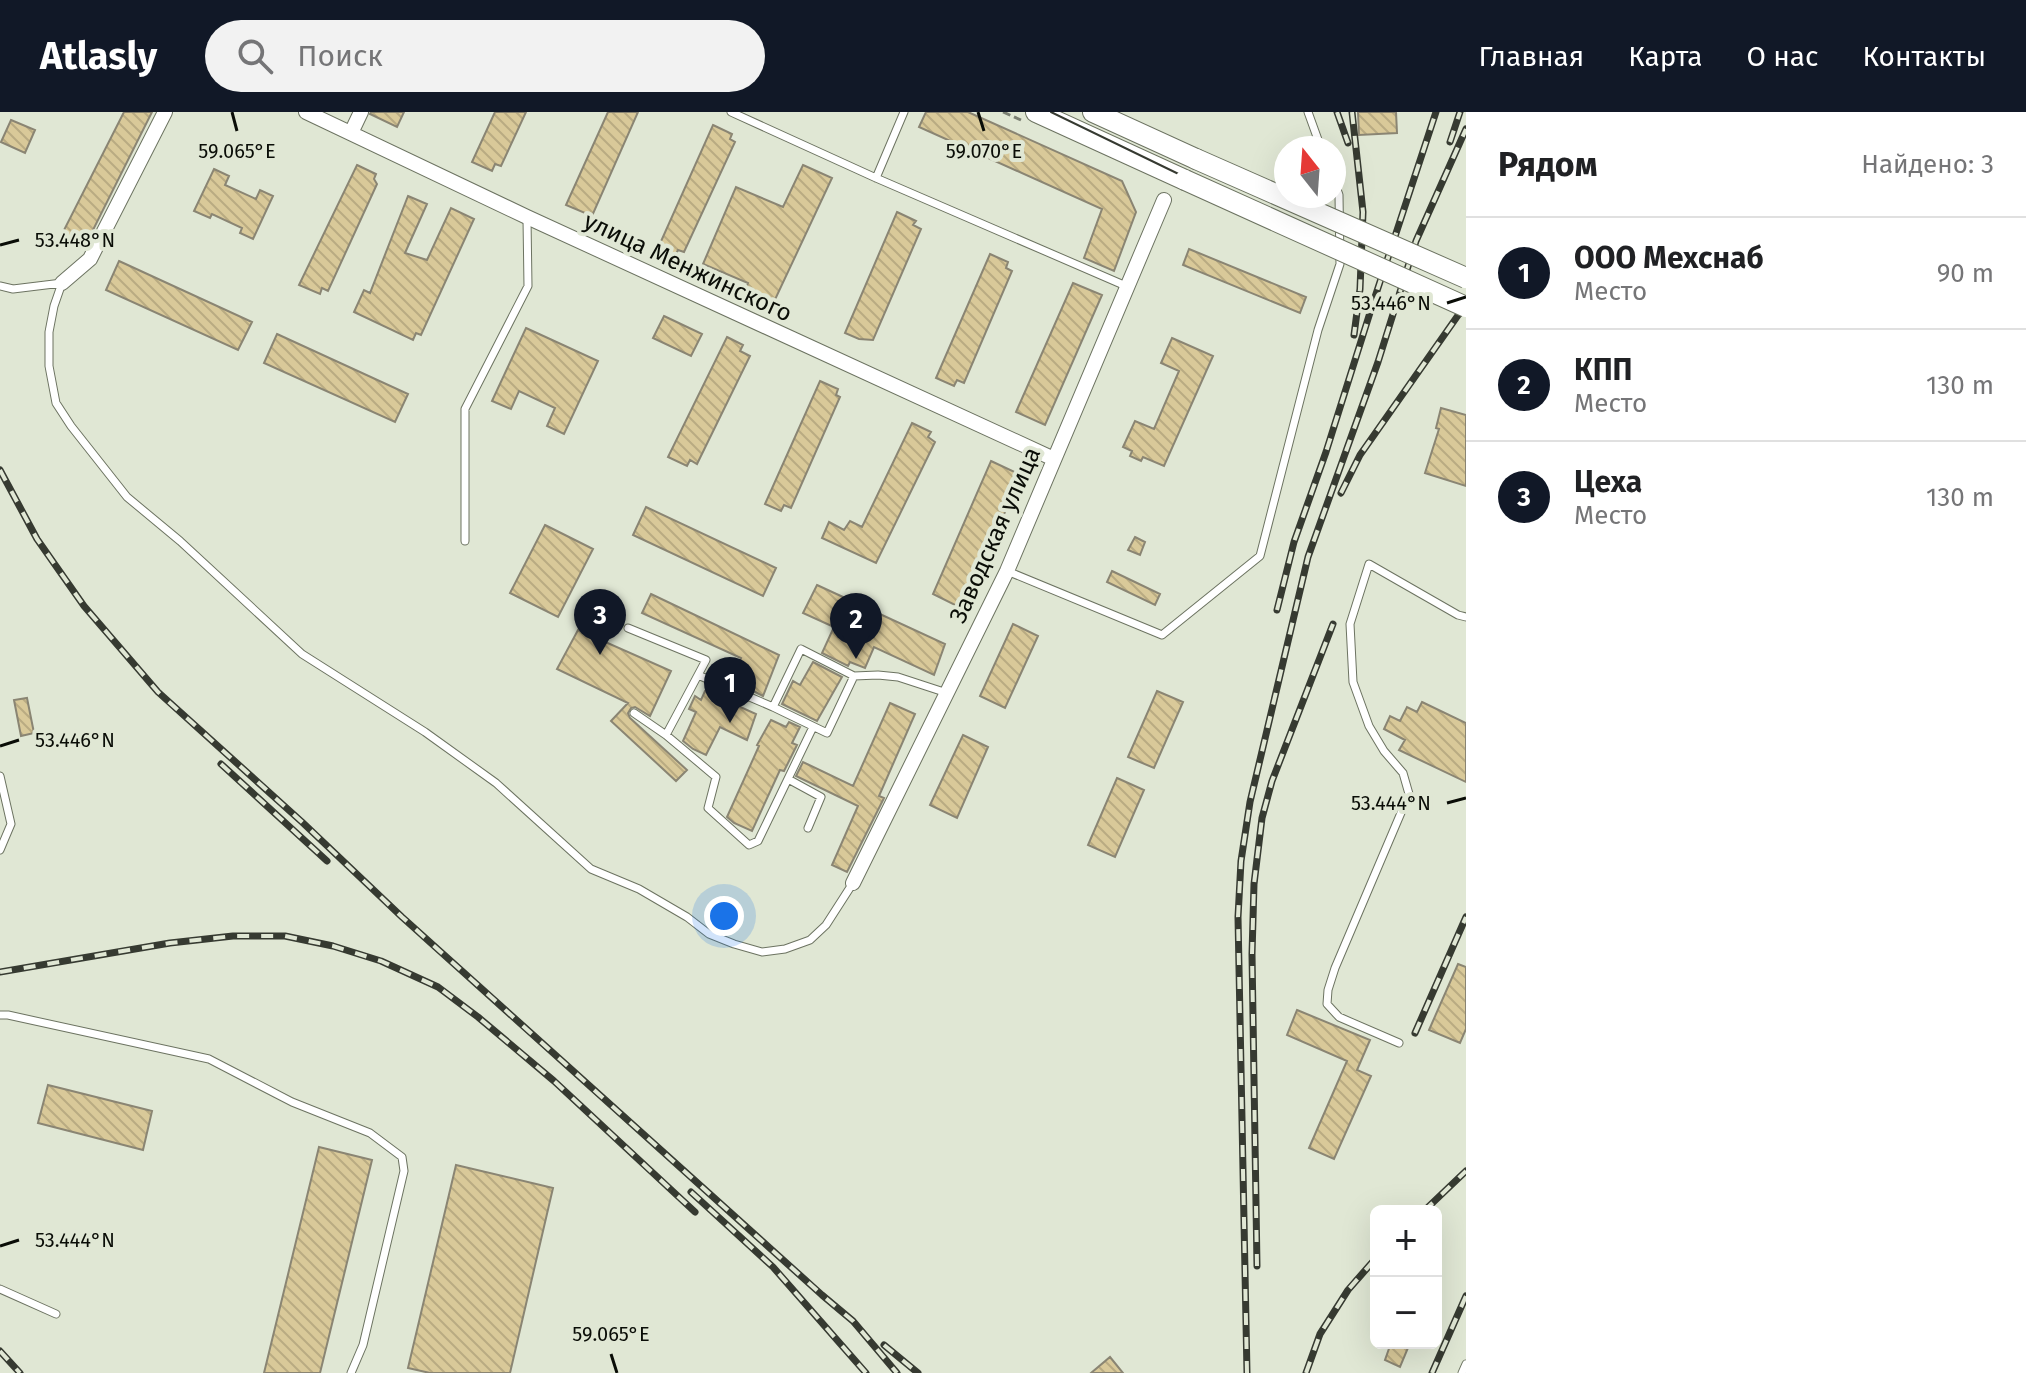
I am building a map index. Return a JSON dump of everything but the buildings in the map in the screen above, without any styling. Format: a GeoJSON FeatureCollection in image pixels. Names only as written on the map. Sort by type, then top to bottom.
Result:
{"type":"FeatureCollection","features":[{"type":"Feature","properties":{"kind":"main road"},"geometry":{"type":"LineString","coordinates":[[1036,112],[1466,307]]}},
{"type":"Feature","properties":{"kind":"main road"},"geometry":{"type":"LineString","coordinates":[[1093,112],[1466,278]]}},
{"type":"Feature","properties":{"kind":"street"},"geometry":{"type":"LineString","coordinates":[[62,283],[90,259],[165,112]]}},
{"type":"Feature","properties":{"kind":"street","name":"улица Менжинского"},"geometry":{"type":"LineString","coordinates":[[306,112],[1054,459]]}},
{"type":"Feature","properties":{"kind":"street"},"geometry":{"type":"LineString","coordinates":[[351,133],[361,112]]}},
{"type":"Feature","properties":{"kind":"street","name":"Заводская улица"},"geometry":{"type":"LineString","coordinates":[[853,883],[1007,571],[1164,200]]}},
{"type":"Feature","properties":{"kind":"lane"},"geometry":{"type":"LineString","coordinates":[[731,112],[1126,286]]}},
{"type":"Feature","properties":{"kind":"lane"},"geometry":{"type":"LineString","coordinates":[[876,178],[904,112]]}},
{"type":"Feature","properties":{"kind":"lane"},"geometry":{"type":"LineString","coordinates":[[1308,112],[1317,136]]}},
{"type":"Feature","properties":{"kind":"lane"},"geometry":{"type":"LineString","coordinates":[[1007,571],[1162,635],[1260,556],[1318,330],[1340,264],[1339,208]]}},
{"type":"Feature","properties":{"kind":"lane"},"geometry":{"type":"LineString","coordinates":[[465,541],[465,409],[528,286],[527,217]]}},
{"type":"Feature","properties":{"kind":"lane"},"geometry":{"type":"LineString","coordinates":[[0,286],[13,289],[62,283],[49,332],[49,366],[56,403],[127,497],[180,541],[302,654],[425,732],[496,783],[591,869],[639,889],[687,917],[709,934],[762,952],[785,949],[810,940],[826,925],[853,883]]}},
{"type":"Feature","properties":{"kind":"lane"},"geometry":{"type":"LineString","coordinates":[[1399,1043],[1339,1017],[1327,1004],[1335,968],[1409,794],[1403,773],[1384,751],[1369,726],[1353,682],[1350,624],[1369,564],[1466,617]]}},
{"type":"Feature","properties":{"kind":"lane"},"geometry":{"type":"LineString","coordinates":[[628,628],[706,660],[666,735]]}},
{"type":"Feature","properties":{"kind":"lane"},"geometry":{"type":"LineString","coordinates":[[773,707],[801,649],[854,676],[898,677],[947,693]]}},
{"type":"Feature","properties":{"kind":"lane"},"geometry":{"type":"LineString","coordinates":[[698,675],[827,733],[854,676]]}},
{"type":"Feature","properties":{"kind":"lane"},"geometry":{"type":"LineString","coordinates":[[634,713],[716,777],[708,808],[749,845],[758,841],[813,727]]}},
{"type":"Feature","properties":{"kind":"lane"},"geometry":{"type":"LineString","coordinates":[[0,776],[11,824],[0,850]]}},
{"type":"Feature","properties":{"kind":"lane"},"geometry":{"type":"LineString","coordinates":[[788,779],[821,797],[808,828]]}},
{"type":"Feature","properties":{"kind":"lane"},"geometry":{"type":"LineString","coordinates":[[0,1015],[209,1059],[292,1102],[370,1133],[402,1157],[404,1171],[401,1186],[363,1345],[351,1373]]}},
{"type":"Feature","properties":{"kind":"lane"},"geometry":{"type":"LineString","coordinates":[[0,1289],[56,1314]]}},
{"type":"Feature","properties":{"kind":"lane"},"geometry":{"type":"LineString","coordinates":[[1462,1373],[1466,1364]]}},
{"type":"Feature","properties":{"kind":"tram line"},"geometry":{"type":"LineString","coordinates":[[1051,112],[1191,180],[1466,301]]}},
{"type":"Feature","properties":{"kind":"railway"},"geometry":{"type":"LineString","coordinates":[[1337,112],[1348,143]]}},
{"type":"Feature","properties":{"kind":"railway"},"geometry":{"type":"LineString","coordinates":[[1352,112],[1363,212],[1360,289],[1354,335]]}},
{"type":"Feature","properties":{"kind":"railway"},"geometry":{"type":"LineString","coordinates":[[1277,610],[1294,542],[1436,112]]}},
{"type":"Feature","properties":{"kind":"railway"},"geometry":{"type":"LineString","coordinates":[[1450,142],[1460,112]]}},
{"type":"Feature","properties":{"kind":"railway"},"geometry":{"type":"LineString","coordinates":[[1247,1373],[1238,917],[1241,861],[1250,802],[1308,557],[1378,362],[1416,241],[1466,129]]}},
{"type":"Feature","properties":{"kind":"railway"},"geometry":{"type":"LineString","coordinates":[[1341,493],[1360,455],[1466,304]]}},
{"type":"Feature","properties":{"kind":"railway"},"geometry":{"type":"LineString","coordinates":[[0,470],[37,539],[84,606],[158,692],[402,917],[853,1321],[897,1373]]}},
{"type":"Feature","properties":{"kind":"railway"},"geometry":{"type":"LineString","coordinates":[[1257,1266],[1252,954],[1254,884],[1262,818],[1272,781],[1333,624]]}},
{"type":"Feature","properties":{"kind":"railway"},"geometry":{"type":"LineString","coordinates":[[221,764],[327,861]]}},
{"type":"Feature","properties":{"kind":"railway"},"geometry":{"type":"LineString","coordinates":[[1415,1033],[1466,917]]}},
{"type":"Feature","properties":{"kind":"railway"},"geometry":{"type":"LineString","coordinates":[[0,972],[170,943],[233,936],[285,936],[333,946],[381,961],[438,987],[478,1017],[554,1081],[695,1212]]}},
{"type":"Feature","properties":{"kind":"railway"},"geometry":{"type":"LineString","coordinates":[[1430,1205],[1466,1171]]}},
{"type":"Feature","properties":{"kind":"railway"},"geometry":{"type":"LineString","coordinates":[[691,1192],[773,1267],[866,1373]]}},
{"type":"Feature","properties":{"kind":"railway"},"geometry":{"type":"LineString","coordinates":[[1306,1373],[1320,1334],[1348,1290],[1370,1265]]}},
{"type":"Feature","properties":{"kind":"railway"},"geometry":{"type":"LineString","coordinates":[[1432,1373],[1466,1296]]}},
{"type":"Feature","properties":{"kind":"railway"},"geometry":{"type":"LineString","coordinates":[[884,1345],[918,1373]]}},
{"type":"Feature","properties":{"kind":"railway"},"geometry":{"type":"LineString","coordinates":[[0,1351],[20,1373]]}},
{"type":"Feature","properties":{"kind":"place","name":"Цеха"},"geometry":{"type":"Point","coordinates":[600,655]}},
{"type":"Feature","properties":{"kind":"place","name":"КПП"},"geometry":{"type":"Point","coordinates":[856,659]}},
{"type":"Feature","properties":{"kind":"place","name":"ООО Мехснаб"},"geometry":{"type":"Point","coordinates":[730,723]}}]}
